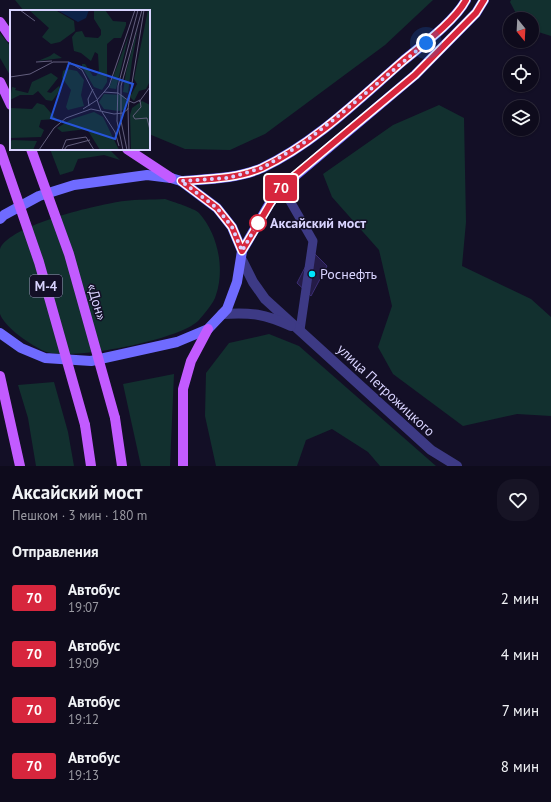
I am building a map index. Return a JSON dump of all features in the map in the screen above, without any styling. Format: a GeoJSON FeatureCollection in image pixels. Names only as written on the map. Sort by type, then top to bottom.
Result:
{"type":"FeatureCollection","features":[{"type":"Feature","properties":{"kind":"main road"},"geometry":{"type":"LineString","coordinates":[[0,219],[4,215],[39,196],[74,185],[148,175],[176,179],[228,178],[262,168],[302,144],[337,117],[436,34],[466,0]]}},
{"type":"Feature","properties":{"kind":"main road"},"geometry":{"type":"LineString","coordinates":[[183,466],[183,389],[191,360],[208,329],[227,309],[237,282],[242,255],[270,204],[282,186],[415,75],[476,13],[484,0]]}},
{"type":"Feature","properties":{"kind":"main road"},"geometry":{"type":"LineString","coordinates":[[0,22],[10,37]]}},
{"type":"Feature","properties":{"kind":"main road"},"geometry":{"type":"LineString","coordinates":[[0,82],[10,103]]}},
{"type":"Feature","properties":{"kind":"main road","name":"М-4"},"geometry":{"type":"LineString","coordinates":[[0,149],[39,262],[85,425],[91,466]]}},
{"type":"Feature","properties":{"kind":"main road","name":"«Дон»"},"geometry":{"type":"LineString","coordinates":[[31,150],[69,254],[115,418],[122,466]]}},
{"type":"Feature","properties":{"kind":"main road"},"geometry":{"type":"LineString","coordinates":[[129,150],[176,179],[217,208],[232,227],[242,255]]}},
{"type":"Feature","properties":{"kind":"main road"},"geometry":{"type":"LineString","coordinates":[[0,332],[21,348],[45,358],[91,361],[177,342],[208,329]]}},
{"type":"Feature","properties":{"kind":"main road"},"geometry":{"type":"LineString","coordinates":[[0,376],[20,466]]}},
{"type":"Feature","properties":{"kind":"street","name":"улица Петрожицкого"},"geometry":{"type":"LineString","coordinates":[[242,255],[253,282],[265,299],[431,450],[457,466]]}},
{"type":"Feature","properties":{"kind":"street","name":"улица Петрожицкого"},"geometry":{"type":"LineString","coordinates":[[222,314],[248,312],[271,317],[300,330]]}},
{"type":"Feature","properties":{"kind":"lane"},"geometry":{"type":"LineString","coordinates":[[282,186],[313,241],[300,330]]}},
{"type":"Feature","properties":{"kind":"green space"},"geometry":{"type":"Polygon","coordinates":[[[15,0],[433,0],[385,45],[265,134],[230,150],[185,149],[150,134],[150,10],[23,10],[15,0]]]}},
{"type":"Feature","properties":{"kind":"green space"},"geometry":{"type":"Polygon","coordinates":[[[511,0],[551,0],[551,36],[539,32],[539,12],[515,12],[510,2],[511,0]]]}},
{"type":"Feature","properties":{"kind":"green space"},"geometry":{"type":"Polygon","coordinates":[[[0,33],[10,46],[10,75],[0,58],[0,33]]]}},
{"type":"Feature","properties":{"kind":"green space"},"geometry":{"type":"Polygon","coordinates":[[[439,105],[464,118],[466,222],[462,266],[531,299],[551,317],[551,416],[517,414],[463,426],[393,374],[378,347],[392,306],[379,250],[332,197],[323,174],[393,125],[439,105]]]}},
{"type":"Feature","properties":{"kind":"green space"},"geometry":{"type":"Polygon","coordinates":[[[50,150],[110,150],[120,160],[104,155],[78,159],[73,171],[60,175],[50,150]]]}},
{"type":"Feature","properties":{"kind":"green space"},"geometry":{"type":"Polygon","coordinates":[[[165,199],[188,207],[199,213],[206,221],[215,241],[220,263],[219,285],[216,295],[209,308],[199,320],[188,328],[171,335],[124,347],[76,354],[57,354],[44,351],[19,336],[7,325],[0,314],[0,249],[7,240],[37,224],[96,206],[124,201],[165,199]]]}},
{"type":"Feature","properties":{"kind":"green space"},"geometry":{"type":"Polygon","coordinates":[[[269,334],[299,346],[436,466],[380,466],[368,452],[332,429],[306,440],[297,466],[216,466],[205,416],[206,373],[229,343],[269,334]]]}},
{"type":"Feature","properties":{"kind":"green space"},"geometry":{"type":"Polygon","coordinates":[[[174,374],[170,466],[141,466],[123,384],[174,374]]]}},
{"type":"Feature","properties":{"kind":"green space"},"geometry":{"type":"Polygon","coordinates":[[[54,382],[68,432],[74,466],[36,466],[28,418],[18,385],[54,382]]]}},
{"type":"Feature","properties":{"kind":"building","name":"Роснефть"},"geometry":{"type":"Polygon","coordinates":[[[313,252],[327,266],[311,296],[297,283],[313,252]]]}},
{"type":"Feature","properties":{"kind":"bus line","name":"70"},"geometry":{"type":"LineString","coordinates":[[466,0],[465,3],[436,34],[337,117],[302,144],[262,168],[228,178],[181,181],[217,208],[232,227],[242,251],[282,186],[415,75],[476,13],[484,0]]}},
{"type":"Feature","properties":{"kind":"place","name":"Аксайский мост"},"geometry":{"type":"Point","coordinates":[258,223]}},
{"type":"Feature","properties":{"kind":"place","name":"Роснефть"},"geometry":{"type":"Point","coordinates":[312,274]}},
{"type":"Feature","properties":{"kind":"route"},"geometry":{"type":"LineString","coordinates":[[258,223],[242,251],[232,227],[217,208],[181,181],[228,178],[262,168],[302,144],[426,43]]}}]}
